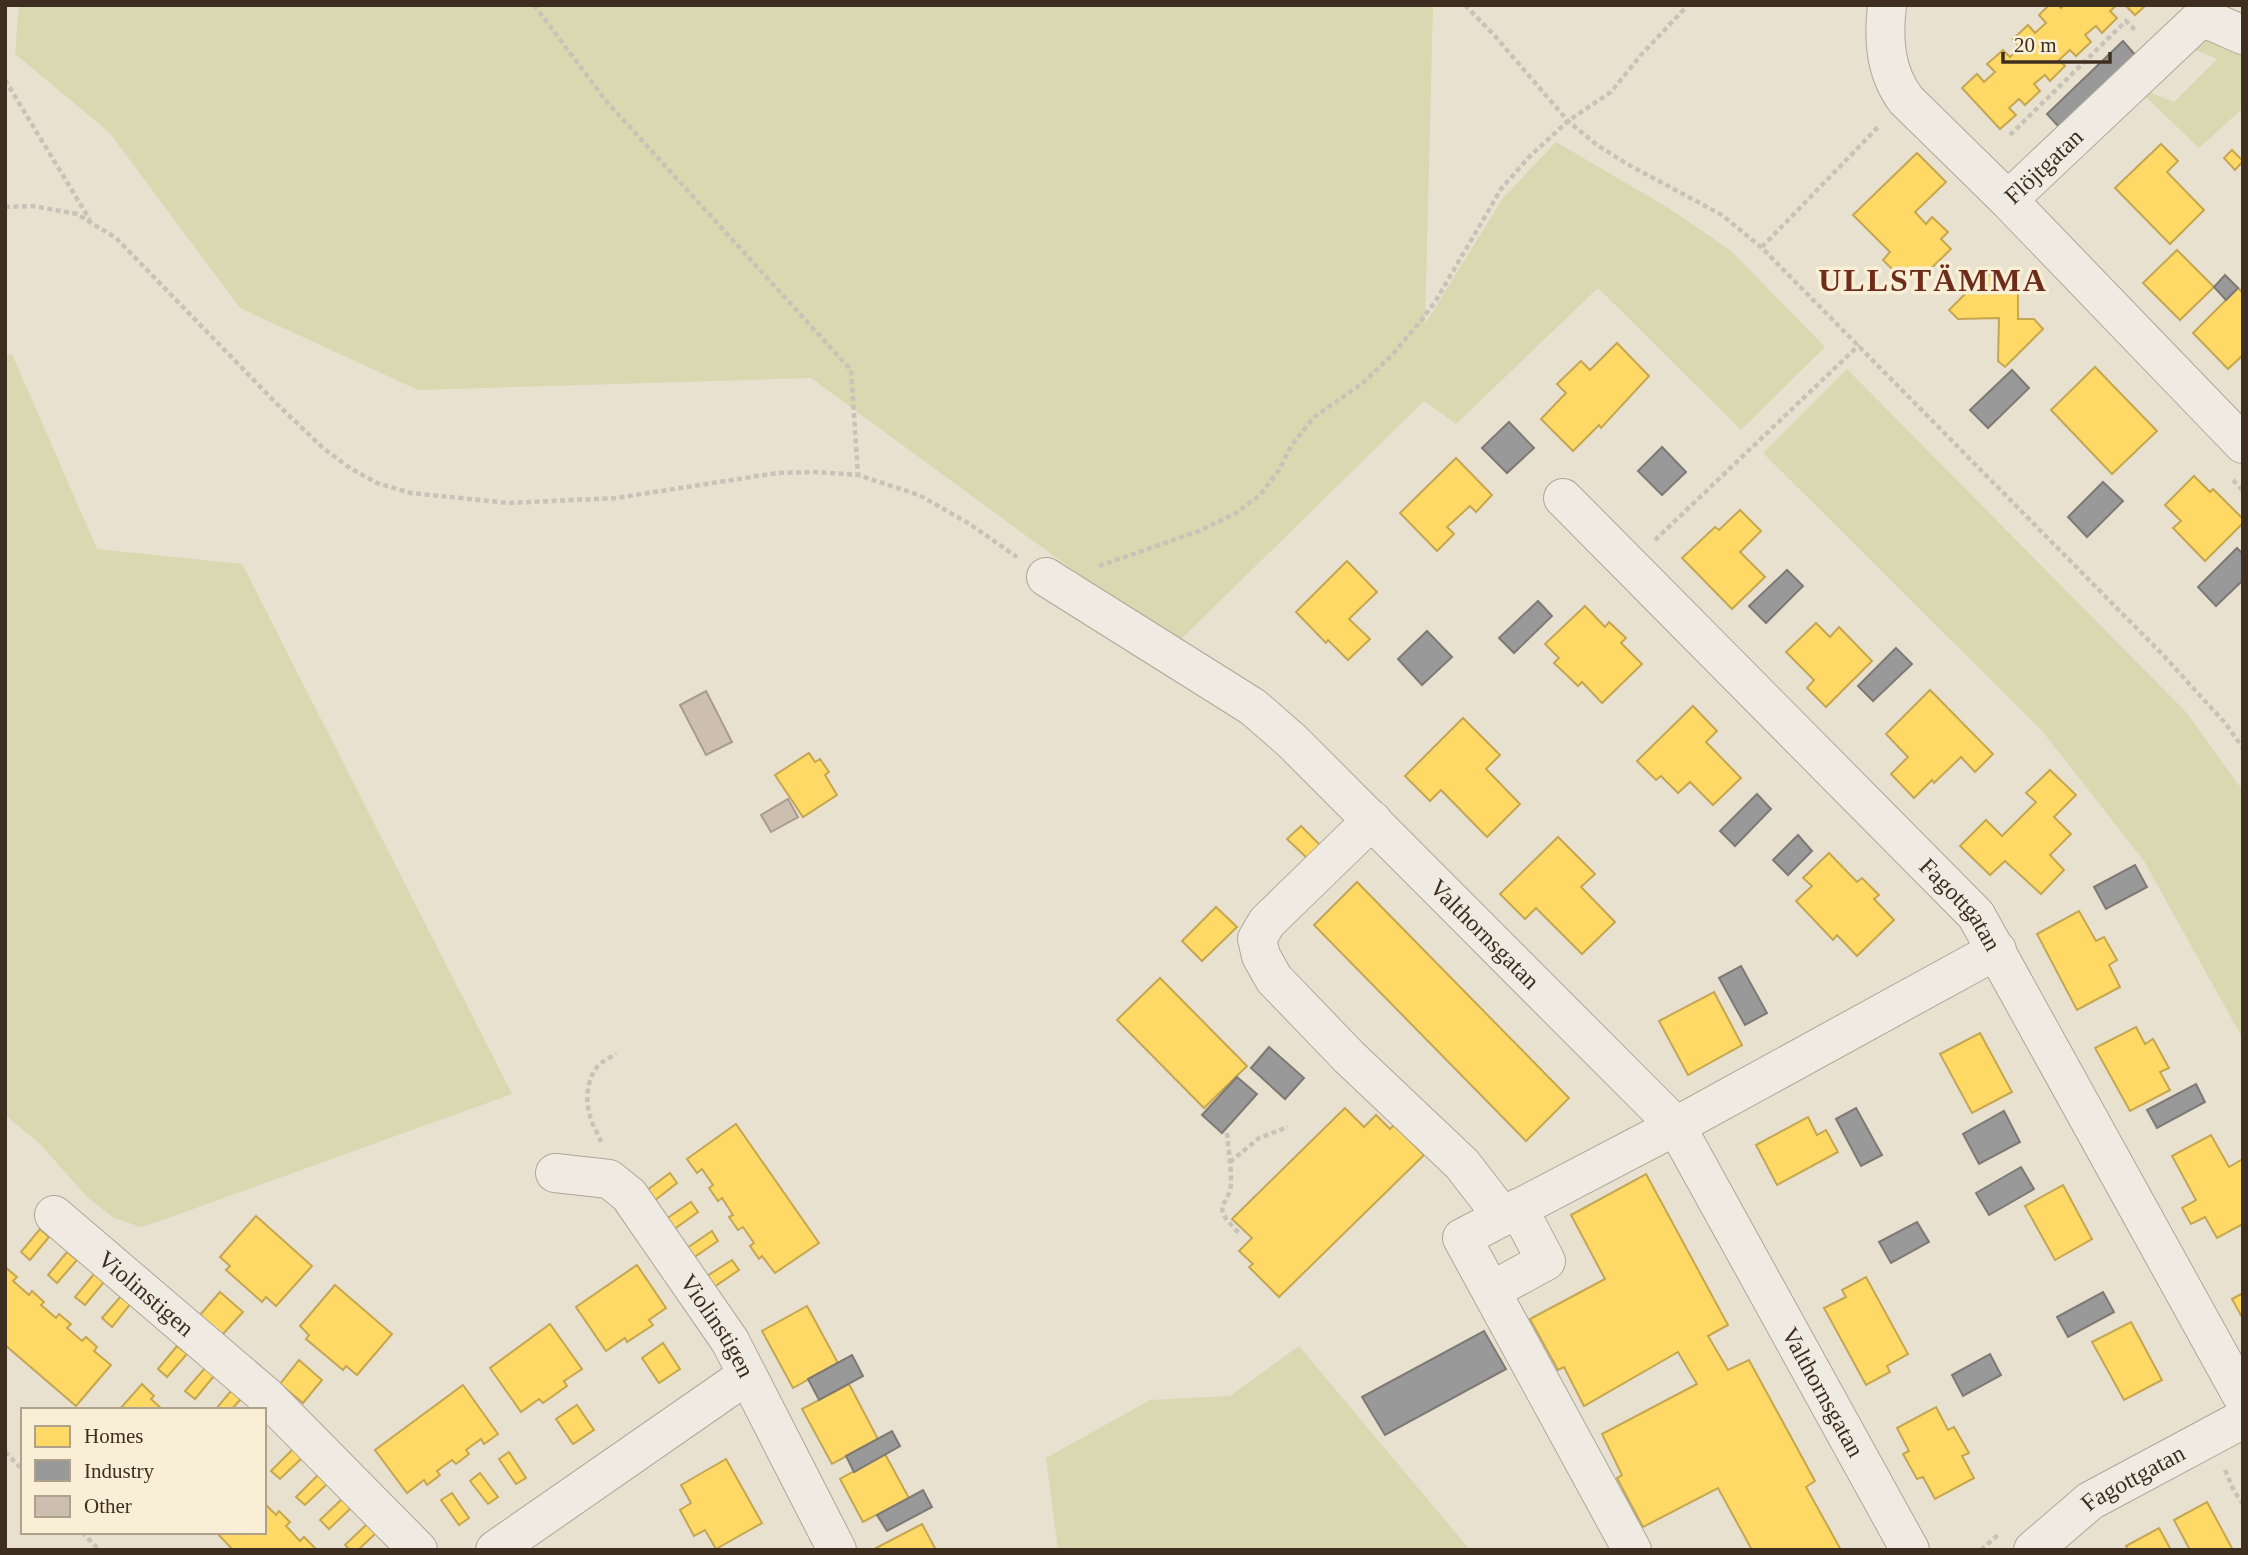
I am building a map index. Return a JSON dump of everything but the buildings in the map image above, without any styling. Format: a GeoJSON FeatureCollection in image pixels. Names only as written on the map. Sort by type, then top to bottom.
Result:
{"type":"FeatureCollection","features":[{"type":"Feature","properties":{"kind":"street"},"geometry":{"type":"LineString","coordinates":[[1887,5],[1886,50],[1895,85],[1906,100],[2008,200]]}},
{"type":"Feature","properties":{"kind":"street","name":"Flöjtgatan"},"geometry":{"type":"LineString","coordinates":[[2243,34],[2202,17],[2008,200],[2243,444]]}},
{"type":"Feature","properties":{"kind":"street","name":"Fagottgatan"},"geometry":{"type":"LineString","coordinates":[[1563,498],[1976,915],[2243,1398]]}},
{"type":"Feature","properties":{"kind":"street","name":"Valthornsgatan"},"geometry":{"type":"LineString","coordinates":[[1046,577],[1253,707],[1293,741],[1676,1126],[1910,1550]]}},
{"type":"Feature","properties":{"kind":"street"},"geometry":{"type":"LineString","coordinates":[[1372,820],[1267,922],[1257,939],[1261,956],[1274,979],[1349,1057],[1510,1212],[1546,1261],[1491,1291]]}},
{"type":"Feature","properties":{"kind":"street"},"geometry":{"type":"LineString","coordinates":[[1632,1550],[1462,1238],[1676,1126],[1997,950]]}},
{"type":"Feature","properties":{"kind":"street","name":"Violinstigen"},"geometry":{"type":"LineString","coordinates":[[495,1550],[747,1375],[730,1341],[629,1195],[609,1179],[555,1173]]}},
{"type":"Feature","properties":{"kind":"street","name":"Violinstigen"},"geometry":{"type":"LineString","coordinates":[[54,1215],[267,1397],[418,1550]]}},
{"type":"Feature","properties":{"kind":"street"},"geometry":{"type":"LineString","coordinates":[[747,1375],[837,1550]]}},
{"type":"Feature","properties":{"kind":"street","name":"Fagottgatan"},"geometry":{"type":"LineString","coordinates":[[2033,1550],[2090,1501],[2243,1419]]}},
{"type":"Feature","properties":{"kind":"path"},"geometry":{"type":"LineString","coordinates":[[534,5],[607,102],[851,370],[858,475]]}},
{"type":"Feature","properties":{"kind":"path"},"geometry":{"type":"LineString","coordinates":[[1465,5],[1568,121],[1597,145],[1722,215],[1762,248],[2164,656],[2225,723],[2243,748]]}},
{"type":"Feature","properties":{"kind":"path"},"geometry":{"type":"LineString","coordinates":[[5,207],[33,206],[77,214],[116,238],[275,403],[323,448],[377,483],[411,493],[509,503],[616,498],[777,473],[816,471],[858,475],[919,495],[968,523],[1046,577],[1106,565],[1199,531],[1236,513],[1260,495],[1279,470],[1291,446],[1314,417],[1363,383],[1419,323],[1435,302],[1501,189],[1529,157],[1568,121],[1611,92],[1688,5]]}},
{"type":"Feature","properties":{"kind":"path"},"geometry":{"type":"LineString","coordinates":[[2010,135],[2126,21],[2137,33]]}},
{"type":"Feature","properties":{"kind":"path"},"geometry":{"type":"LineString","coordinates":[[5,80],[91,221]]}},
{"type":"Feature","properties":{"kind":"path"},"geometry":{"type":"LineString","coordinates":[[1762,248],[1906,100]]}},
{"type":"Feature","properties":{"kind":"path"},"geometry":{"type":"LineString","coordinates":[[597,1177],[603,1159],[597,1131],[590,1117],[588,1089],[592,1075],[599,1065],[616,1054]]}},
{"type":"Feature","properties":{"kind":"path"},"geometry":{"type":"LineString","coordinates":[[1230,1162],[1259,1138],[1288,1127]]}},
{"type":"Feature","properties":{"kind":"path"},"geometry":{"type":"LineString","coordinates":[[1227,1133],[1232,1182],[1222,1208],[1225,1219],[1239,1233]]}},
{"type":"Feature","properties":{"kind":"path"},"geometry":{"type":"LineString","coordinates":[[5,1452],[21,1468]]}},
{"type":"Feature","properties":{"kind":"path"},"geometry":{"type":"LineString","coordinates":[[84,1534],[99,1550]]}},
{"type":"Feature","properties":{"kind":"green space"},"geometry":{"type":"Polygon","coordinates":[[[19,5],[1433,5],[1425,324],[1503,198],[1556,142],[1667,207],[1730,250],[1825,347],[1741,430],[1598,288],[1456,424],[1424,401],[1175,645],[811,378],[418,390],[240,308],[109,132],[15,54],[19,5]]]}},
{"type":"Feature","properties":{"kind":"green space"},"geometry":{"type":"Polygon","coordinates":[[[2203,39],[2243,50],[2243,108],[2199,148],[2143,94],[2144,90],[2174,102],[2217,59],[2188,47],[2203,39]]]}},
{"type":"Feature","properties":{"kind":"green space"},"geometry":{"type":"Polygon","coordinates":[[[12,354],[97,549],[242,564],[512,1094],[141,1227],[114,1218],[87,1197],[40,1144],[5,1115],[5,357],[12,354]]]}},
{"type":"Feature","properties":{"kind":"green space"},"geometry":{"type":"Polygon","coordinates":[[[1847,369],[2186,712],[2243,791],[2243,1039],[2144,861],[2043,732],[1763,453],[1847,369]]]}},
{"type":"Feature","properties":{"kind":"green space"},"geometry":{"type":"Polygon","coordinates":[[[1299,1346],[1470,1550],[1058,1550],[1046,1458],[1150,1400],[1230,1396],[1299,1346]]]}},
{"type":"Feature","properties":{"kind":"district","name":"ULLSTÄMMA"},"geometry":{"type":"Point","coordinates":[1933,280]}}]}
